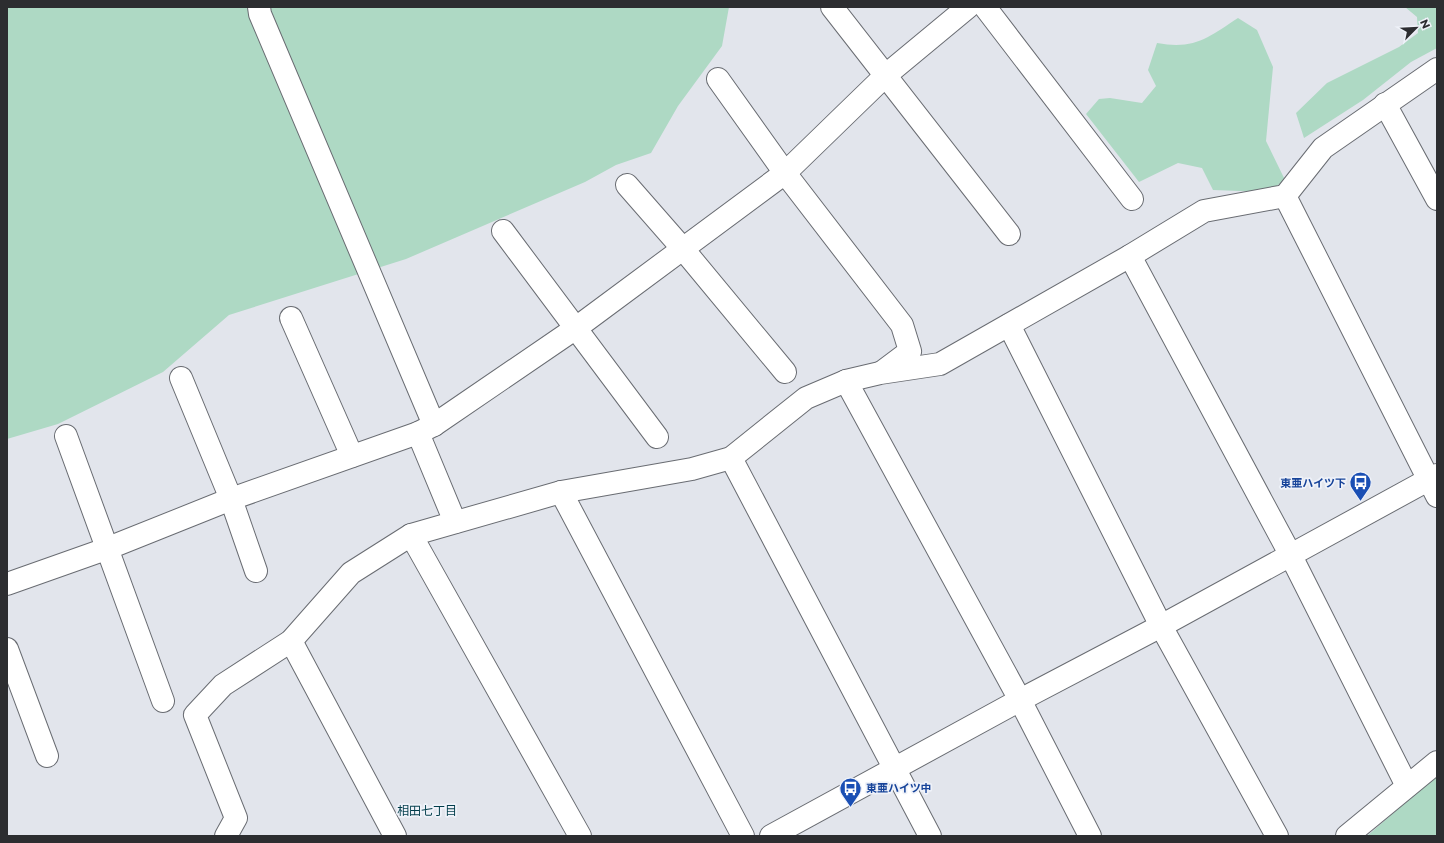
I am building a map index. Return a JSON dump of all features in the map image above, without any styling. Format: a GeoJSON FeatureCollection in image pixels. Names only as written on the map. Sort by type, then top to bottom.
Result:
{"type":"FeatureCollection","features":[{"type":"Feature","properties":{"kind":"street"},"geometry":{"type":"LineString","coordinates":[[259,7],[260,14],[426,429],[455,522]]}},
{"type":"Feature","properties":{"kind":"street"},"geometry":{"type":"LineString","coordinates":[[832,7],[1009,234]]}},
{"type":"Feature","properties":{"kind":"street"},"geometry":{"type":"LineString","coordinates":[[7,584],[106,549],[231,499],[426,429],[576,328],[785,173],[886,75],[968,7]]}},
{"type":"Feature","properties":{"kind":"street"},"geometry":{"type":"LineString","coordinates":[[985,7],[1132,199]]}},
{"type":"Feature","properties":{"kind":"street"},"geometry":{"type":"LineString","coordinates":[[226,836],[236,818],[195,715],[223,685],[291,641],[351,573],[411,535],[561,492],[692,469],[731,458],[806,398],[846,381],[880,373],[940,364],[1130,256],[1204,211],[1286,196],[1322,148],[1384,104],[1437,70]]}},
{"type":"Feature","properties":{"kind":"street"},"geometry":{"type":"LineString","coordinates":[[718,79],[785,173],[902,325],[910,351],[880,373]]}},
{"type":"Feature","properties":{"kind":"street"},"geometry":{"type":"LineString","coordinates":[[1384,104],[1437,200]]}},
{"type":"Feature","properties":{"kind":"street"},"geometry":{"type":"LineString","coordinates":[[627,185],[684,249],[785,372]]}},
{"type":"Feature","properties":{"kind":"street"},"geometry":{"type":"LineString","coordinates":[[771,836],[1020,700],[1161,626],[1290,554],[1434,484],[1286,196]]}},
{"type":"Feature","properties":{"kind":"street"},"geometry":{"type":"LineString","coordinates":[[503,230],[657,437]]}},
{"type":"Feature","properties":{"kind":"street"},"geometry":{"type":"LineString","coordinates":[[1130,256],[1290,554],[1407,786]]}},
{"type":"Feature","properties":{"kind":"street"},"geometry":{"type":"LineString","coordinates":[[291,318],[352,456]]}},
{"type":"Feature","properties":{"kind":"street"},"geometry":{"type":"LineString","coordinates":[[1009,325],[1161,626],[1277,836]]}},
{"type":"Feature","properties":{"kind":"street"},"geometry":{"type":"LineString","coordinates":[[181,378],[231,499],[256,571]]}},
{"type":"Feature","properties":{"kind":"street"},"geometry":{"type":"LineString","coordinates":[[846,381],[1020,700],[1090,836]]}},
{"type":"Feature","properties":{"kind":"street"},"geometry":{"type":"LineString","coordinates":[[66,436],[106,549],[163,701]]}},
{"type":"Feature","properties":{"kind":"street"},"geometry":{"type":"LineString","coordinates":[[731,458],[930,836]]}},
{"type":"Feature","properties":{"kind":"street"},"geometry":{"type":"LineString","coordinates":[[561,492],[743,836]]}},
{"type":"Feature","properties":{"kind":"street"},"geometry":{"type":"LineString","coordinates":[[411,535],[580,836]]}},
{"type":"Feature","properties":{"kind":"street"},"geometry":{"type":"LineString","coordinates":[[291,641],[395,836]]}},
{"type":"Feature","properties":{"kind":"street"},"geometry":{"type":"LineString","coordinates":[[7,649],[47,756]]}},
{"type":"Feature","properties":{"kind":"street"},"geometry":{"type":"LineString","coordinates":[[1347,836],[1437,762]]}},
{"type":"Feature","properties":{"kind":"green space"},"geometry":{"type":"Polygon","coordinates":[[[7,7],[729,7],[722,46],[678,106],[651,153],[616,165],[585,182],[406,259],[229,315],[163,372],[58,424],[7,439],[7,7]]]}},
{"type":"Feature","properties":{"kind":"green space"},"geometry":{"type":"Polygon","coordinates":[[[1405,7],[1437,7],[1437,48],[1411,62],[1363,100],[1304,138],[1296,113],[1327,83],[1399,47],[1418,33],[1417,17],[1405,7]]]}},
{"type":"Feature","properties":{"kind":"green space"},"geometry":{"type":"Polygon","coordinates":[[[1238,18],[1257,30],[1273,67],[1266,141],[1285,180],[1268,192],[1213,190],[1202,168],[1178,163],[1139,182],[1086,114],[1099,99],[1110,98],[1142,103],[1156,86],[1148,70],[1157,43],[1182,45],[1192,43],[1210,36],[1238,18]]]}},
{"type":"Feature","properties":{"kind":"green space"},"geometry":{"type":"Polygon","coordinates":[[[1437,775],[1437,836],[1367,836],[1437,775]]]}},
{"type":"Feature","properties":{"kind":"place","name":"東亜ハイツ下"},"geometry":{"type":"Point","coordinates":[1361,502]}},
{"type":"Feature","properties":{"kind":"place","name":"東亜ハイツ中"},"geometry":{"type":"Point","coordinates":[851,808]}},
{"type":"Feature","properties":{"kind":"district","name":"相田七丁目"},"geometry":{"type":"Point","coordinates":[427,811]}}]}
